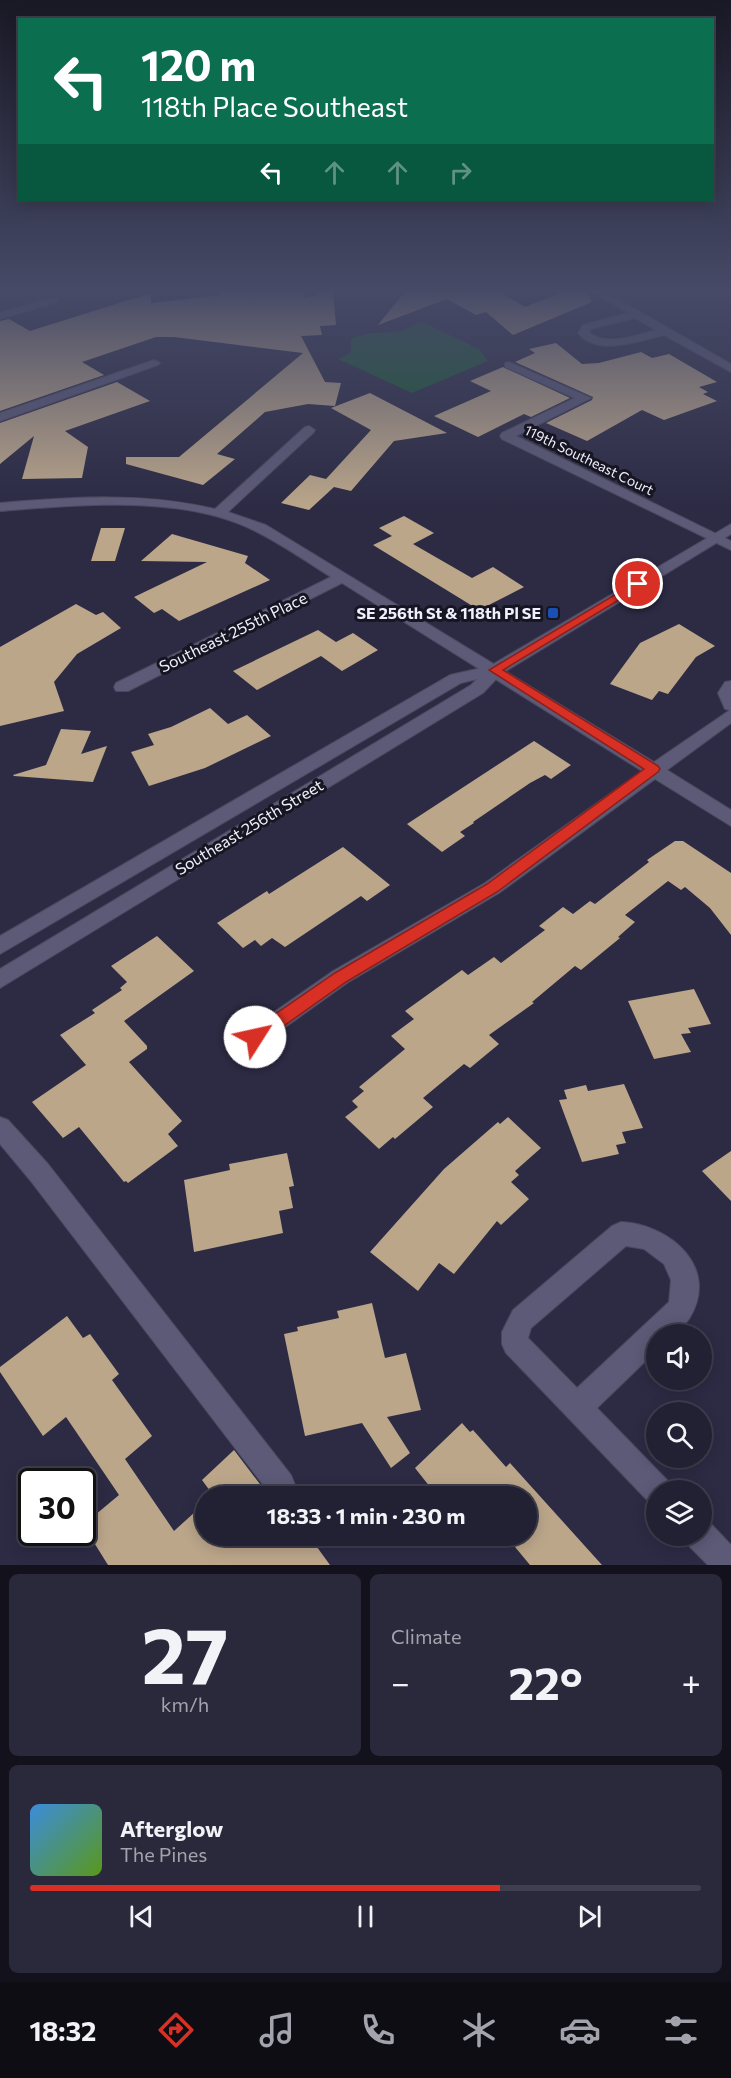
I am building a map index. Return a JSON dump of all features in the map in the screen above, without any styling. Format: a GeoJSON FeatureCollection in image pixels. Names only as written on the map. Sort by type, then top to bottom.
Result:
{"type":"FeatureCollection","features":[{"type":"Feature","properties":{"kind":"street"},"geometry":{"type":"LineString","coordinates":[[0,417],[154,363]]}},
{"type":"Feature","properties":{"kind":"street","name":"119th Southeast Court"},"geometry":{"type":"LineString","coordinates":[[509,364],[585,398],[506,436],[714,538]]}},
{"type":"Feature","properties":{"kind":"street"},"geometry":{"type":"LineString","coordinates":[[218,514],[309,430]]}},
{"type":"Feature","properties":{"kind":"street"},"geometry":{"type":"LineString","coordinates":[[0,507],[120,500],[161,503],[218,514],[261,528],[495,670],[731,819]]}},
{"type":"Feature","properties":{"kind":"street","name":"Southeast 256th Street"},"geometry":{"type":"LineString","coordinates":[[0,981],[172,873],[477,689],[495,670],[731,528]]}},
{"type":"Feature","properties":{"kind":"street"},"geometry":{"type":"LineString","coordinates":[[714,538],[731,546]]}},
{"type":"Feature","properties":{"kind":"street","name":"Southeast 255th Place"},"geometry":{"type":"LineString","coordinates":[[122,687],[343,577]]}},
{"type":"Feature","properties":{"kind":"street","name":"Southeast 256th Street"},"geometry":{"type":"LineString","coordinates":[[0,946],[456,679],[495,670]]}},
{"type":"Feature","properties":{"kind":"street"},"geometry":{"type":"LineString","coordinates":[[731,686],[726,693],[731,705]]}},
{"type":"Feature","properties":{"kind":"street"},"geometry":{"type":"LineString","coordinates":[[255,1037],[340,977],[492,888],[654,769],[731,716]]}},
{"type":"Feature","properties":{"kind":"street"},"geometry":{"type":"LineString","coordinates":[[0,1127],[39,1172],[280,1485]]}},
{"type":"Feature","properties":{"kind":"street"},"geometry":{"type":"LineString","coordinates":[[577,1408],[679,1310],[683,1301],[685,1282],[677,1260],[663,1244],[653,1238],[635,1233],[621,1234],[522,1319],[515,1332],[515,1344],[577,1408],[647,1480]]}},
{"type":"Feature","properties":{"kind":"street"},"geometry":{"type":"LineString","coordinates":[[711,1546],[729,1565]]}},
{"type":"Feature","properties":{"kind":"green space"},"geometry":{"type":"Polygon","coordinates":[[[347,363],[483,363],[412,393],[347,363]]]}},
{"type":"Feature","properties":{"kind":"building"},"geometry":{"type":"Polygon","coordinates":[[[0,363],[84,363],[104,375],[0,411],[0,363]]]}},
{"type":"Feature","properties":{"kind":"building"},"geometry":{"type":"Polygon","coordinates":[[[291,363],[315,363],[325,382],[341,383],[335,406],[308,404],[265,412],[217,454],[235,459],[203,485],[126,464],[126,457],[179,457],[291,363]]]}},
{"type":"Feature","properties":{"kind":"building"},"geometry":{"type":"Polygon","coordinates":[[[517,363],[684,363],[717,382],[699,387],[708,392],[703,394],[717,401],[664,420],[642,410],[587,441],[546,423],[592,400],[593,397],[517,363]]]}},
{"type":"Feature","properties":{"kind":"building"},"geometry":{"type":"Polygon","coordinates":[[[503,367],[570,398],[531,417],[524,414],[478,437],[434,416],[491,391],[470,381],[503,367]]]}},
{"type":"Feature","properties":{"kind":"building"},"geometry":{"type":"Polygon","coordinates":[[[117,382],[150,401],[65,431],[88,447],[82,478],[22,479],[34,436],[0,464],[0,423],[117,382]]]}},
{"type":"Feature","properties":{"kind":"building"},"geometry":{"type":"Polygon","coordinates":[[[370,393],[447,433],[394,441],[351,491],[334,487],[309,510],[281,503],[310,475],[326,479],[371,430],[331,408],[370,393]]]}},
{"type":"Feature","properties":{"kind":"building"},"geometry":{"type":"Polygon","coordinates":[[[404,516],[434,533],[413,544],[472,578],[493,567],[524,587],[479,610],[373,545],[392,536],[379,528],[404,516]]]}},
{"type":"Feature","properties":{"kind":"building"},"geometry":{"type":"Polygon","coordinates":[[[101,528],[125,528],[115,561],[91,561],[101,528]]]}},
{"type":"Feature","properties":{"kind":"building"},"geometry":{"type":"Polygon","coordinates":[[[172,534],[248,556],[245,563],[270,580],[179,621],[162,609],[154,613],[134,597],[207,562],[141,561],[172,534]]]}},
{"type":"Feature","properties":{"kind":"building"},"geometry":{"type":"Polygon","coordinates":[[[76,604],[96,615],[103,612],[121,628],[77,654],[54,682],[64,711],[0,726],[0,647],[76,604]]]}},
{"type":"Feature","properties":{"kind":"building"},"geometry":{"type":"Polygon","coordinates":[[[679,624],[715,646],[696,657],[668,694],[659,691],[652,700],[610,684],[640,643],[679,624]]]}},
{"type":"Feature","properties":{"kind":"building"},"geometry":{"type":"Polygon","coordinates":[[[318,630],[336,642],[353,633],[378,650],[342,671],[321,656],[257,690],[233,671],[318,630]]]}},
{"type":"Feature","properties":{"kind":"building"},"geometry":{"type":"Polygon","coordinates":[[[210,708],[228,724],[247,715],[271,736],[205,768],[149,786],[131,752],[154,745],[148,734],[171,727],[210,708]]]}},
{"type":"Feature","properties":{"kind":"building"},"geometry":{"type":"Polygon","coordinates":[[[61,729],[91,731],[81,754],[107,746],[93,782],[13,775],[46,765],[61,729]]]}},
{"type":"Feature","properties":{"kind":"building"},"geometry":{"type":"Polygon","coordinates":[[[534,741],[571,765],[551,779],[545,775],[530,783],[460,832],[465,836],[442,852],[407,824],[534,741]]]}},
{"type":"Feature","properties":{"kind":"building"},"geometry":{"type":"Polygon","coordinates":[[[675,841],[683,841],[731,873],[731,935],[710,908],[685,887],[681,890],[668,881],[625,915],[635,922],[618,937],[620,938],[581,970],[575,966],[532,1002],[534,1003],[489,1035],[499,1044],[470,1068],[464,1064],[423,1098],[433,1107],[395,1139],[393,1137],[379,1149],[345,1117],[358,1107],[352,1101],[364,1091],[359,1087],[405,1049],[391,1036],[414,1019],[405,1011],[462,970],[468,975],[494,957],[501,963],[545,930],[539,926],[563,907],[573,914],[590,901],[595,904],[649,862],[647,860],[675,841]]]}},
{"type":"Feature","properties":{"kind":"building"},"geometry":{"type":"Polygon","coordinates":[[[343,847],[390,885],[367,901],[361,896],[285,947],[272,938],[261,946],[255,940],[243,948],[217,923],[267,891],[269,894],[343,847]]]}},
{"type":"Feature","properties":{"kind":"building"},"geometry":{"type":"Polygon","coordinates":[[[157,936],[194,971],[124,1021],[147,1046],[147,1049],[129,1062],[182,1121],[168,1134],[178,1146],[128,1183],[124,1182],[79,1127],[63,1138],[32,1102],[86,1065],[60,1035],[95,1013],[92,1010],[122,990],[120,988],[127,982],[111,966],[157,936]]]}},
{"type":"Feature","properties":{"kind":"building"},"geometry":{"type":"Polygon","coordinates":[[[694,989],[711,1024],[688,1028],[691,1033],[681,1034],[691,1052],[654,1059],[628,1001],[694,989]]]}},
{"type":"Feature","properties":{"kind":"building"},"geometry":{"type":"Polygon","coordinates":[[[624,1084],[643,1128],[622,1132],[626,1143],[616,1145],[619,1154],[582,1162],[559,1100],[567,1099],[564,1090],[586,1085],[588,1091],[624,1084]]]}},
{"type":"Feature","properties":{"kind":"building"},"geometry":{"type":"Polygon","coordinates":[[[508,1117],[541,1148],[515,1171],[519,1175],[511,1182],[529,1199],[501,1225],[497,1221],[454,1274],[439,1263],[418,1291],[370,1252],[444,1169],[498,1122],[500,1124],[508,1117]]]}},
{"type":"Feature","properties":{"kind":"building"},"geometry":{"type":"Polygon","coordinates":[[[731,1151],[731,1201],[702,1171],[731,1151]]]}},
{"type":"Feature","properties":{"kind":"building"},"geometry":{"type":"Polygon","coordinates":[[[287,1153],[294,1186],[289,1187],[293,1208],[279,1211],[283,1233],[194,1252],[184,1180],[230,1170],[229,1164],[287,1153]]]}},
{"type":"Feature","properties":{"kind":"building"},"geometry":{"type":"Polygon","coordinates":[[[372,1303],[385,1358],[406,1353],[421,1410],[387,1417],[410,1453],[391,1468],[362,1423],[305,1436],[284,1334],[298,1331],[297,1327],[339,1318],[337,1311],[372,1303]]]}},
{"type":"Feature","properties":{"kind":"building"},"geometry":{"type":"Polygon","coordinates":[[[67,1316],[83,1338],[90,1334],[119,1374],[112,1380],[152,1436],[125,1459],[174,1531],[195,1512],[195,1546],[316,1546],[330,1565],[108,1565],[96,1546],[96,1514],[119,1495],[66,1417],[43,1436],[0,1372],[0,1367],[67,1316]]]}},
{"type":"Feature","properties":{"kind":"building"},"geometry":{"type":"Polygon","coordinates":[[[462,1423],[470,1432],[473,1430],[506,1467],[510,1463],[531,1486],[429,1486],[415,1468],[462,1423]]]}},
{"type":"Feature","properties":{"kind":"building"},"geometry":{"type":"Polygon","coordinates":[[[234,1450],[262,1486],[206,1486],[202,1480],[234,1450]]]}},
{"type":"Feature","properties":{"kind":"building"},"geometry":{"type":"Polygon","coordinates":[[[537,1493],[602,1565],[530,1565],[514,1546],[537,1546],[537,1493]]]}},
{"type":"Feature","properties":{"kind":"place","name":"SE 256th St & 118th Pl SE"},"geometry":{"type":"Point","coordinates":[553,613]}},
{"type":"Feature","properties":{"kind":"route"},"geometry":{"type":"LineString","coordinates":[[255,1037],[340,977],[492,888],[654,769],[495,670],[638,584]]}}]}
